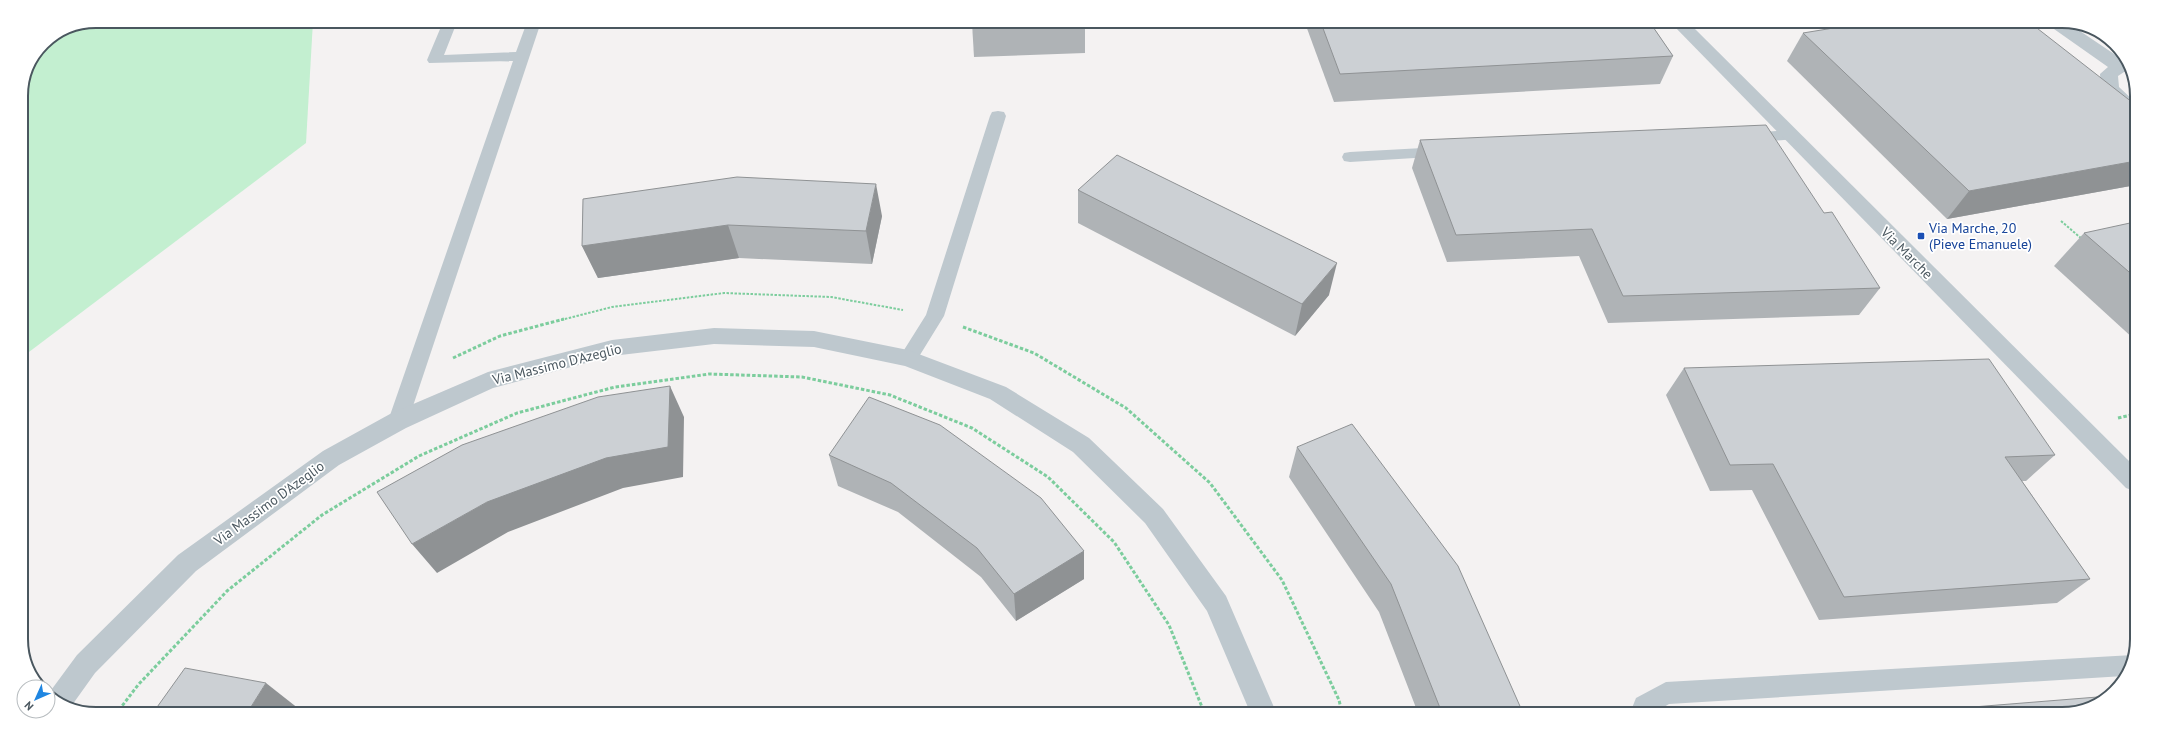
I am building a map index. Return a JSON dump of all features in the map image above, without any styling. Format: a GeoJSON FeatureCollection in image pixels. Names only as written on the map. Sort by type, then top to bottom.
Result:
{"type":"FeatureCollection","features":[{"type":"Feature","properties":{"kind":"street","name":"Via Marche"},"geometry":{"type":"LineString","coordinates":[[1684,28],[2130,477]]}},
{"type":"Feature","properties":{"kind":"street"},"geometry":{"type":"LineString","coordinates":[[2065,28],[2123,66]]}},
{"type":"Feature","properties":{"kind":"street"},"geometry":{"type":"LineString","coordinates":[[2123,67],[2109,74],[2110,90],[2130,108]]}},
{"type":"Feature","properties":{"kind":"street","name":"Via Massimo D'Azeglio"},"geometry":{"type":"LineString","coordinates":[[61,698],[86,664],[187,563],[330,458],[398,421],[488,381],[612,348],[714,336],[814,339],[908,358],[998,393],[1081,445],[1154,516],[1217,604],[1261,707]]}},
{"type":"Feature","properties":{"kind":"lane"},"geometry":{"type":"LineString","coordinates":[[447,28],[434,60],[522,56]]}},
{"type":"Feature","properties":{"kind":"lane"},"geometry":{"type":"LineString","coordinates":[[398,421],[532,28]]}},
{"type":"Feature","properties":{"kind":"lane"},"geometry":{"type":"LineString","coordinates":[[908,358],[935,316],[998,116]]}},
{"type":"Feature","properties":{"kind":"lane"},"geometry":{"type":"LineString","coordinates":[[1759,156],[1737,138],[1790,135]]}},
{"type":"Feature","properties":{"kind":"lane"},"geometry":{"type":"LineString","coordinates":[[1350,157],[1460,151]]}},
{"type":"Feature","properties":{"kind":"lane"},"geometry":{"type":"LineString","coordinates":[[1644,707],[1666,693],[2124,665]]}},
{"type":"Feature","properties":{"kind":"path"},"geometry":{"type":"LineString","coordinates":[[2061,221],[2083,240]]}},
{"type":"Feature","properties":{"kind":"path"},"geometry":{"type":"LineString","coordinates":[[121,707],[138,685],[227,591],[322,515],[419,456],[517,413],[615,386],[709,374],[802,377],[890,395],[972,428],[1048,477],[1114,542],[1161,612],[1169,625],[1202,707]]}},
{"type":"Feature","properties":{"kind":"green space"},"geometry":{"type":"Polygon","coordinates":[[[96,28],[313,28],[306,143],[28,353],[29,83],[39,58],[58,39],[83,29],[96,28]]]}},
{"type":"Feature","properties":{"kind":"building"},"geometry":{"type":"Polygon","coordinates":[[[1323,28],[1654,28],[1673,56],[1340,74],[1323,28]]]}},
{"type":"Feature","properties":{"kind":"building"},"geometry":{"type":"Polygon","coordinates":[[[1834,28],[2037,28],[2130,101],[2130,162],[1969,191],[1803,33],[1834,28]]]}},
{"type":"Feature","properties":{"kind":"building"},"geometry":{"type":"Polygon","coordinates":[[[1766,125],[1824,213],[1832,212],[1880,288],[1623,296],[1592,229],[1456,235],[1420,140],[1766,125]]]}},
{"type":"Feature","properties":{"kind":"building"},"geometry":{"type":"Polygon","coordinates":[[[1117,155],[1337,263],[1302,304],[1078,190],[1117,155]]]}},
{"type":"Feature","properties":{"kind":"building"},"geometry":{"type":"Polygon","coordinates":[[[737,177],[876,184],[866,231],[728,225],[582,246],[583,199],[737,177]]]}},
{"type":"Feature","properties":{"kind":"building"},"geometry":{"type":"Polygon","coordinates":[[[2130,223],[2130,273],[2084,233],[2130,223]]]}},
{"type":"Feature","properties":{"kind":"building"},"geometry":{"type":"Polygon","coordinates":[[[1989,359],[2055,455],[2005,457],[2090,579],[1844,597],[1773,464],[1730,465],[1684,368],[1989,359]]]}},
{"type":"Feature","properties":{"kind":"building"},"geometry":{"type":"Polygon","coordinates":[[[670,386],[668,447],[606,458],[487,502],[412,544],[377,492],[462,445],[598,397],[670,386]]]}},
{"type":"Feature","properties":{"kind":"building"},"geometry":{"type":"Polygon","coordinates":[[[869,397],[940,425],[1041,498],[1084,551],[1014,594],[977,548],[891,483],[829,455],[869,397]]]}},
{"type":"Feature","properties":{"kind":"building"},"geometry":{"type":"Polygon","coordinates":[[[1352,424],[1458,566],[1520,707],[1440,707],[1391,584],[1297,447],[1352,424]]]}},
{"type":"Feature","properties":{"kind":"building"},"geometry":{"type":"Polygon","coordinates":[[[185,668],[266,683],[251,707],[157,707],[185,668]]]}},
{"type":"Feature","properties":{"kind":"building"},"geometry":{"type":"Polygon","coordinates":[[[2098,697],[2075,706],[1973,707],[2098,697]]]}},
{"type":"Feature","properties":{"kind":"place","name":"Via Marche, 20 (Pieve Emanuele)"},"geometry":{"type":"Point","coordinates":[1921,236]}}]}
